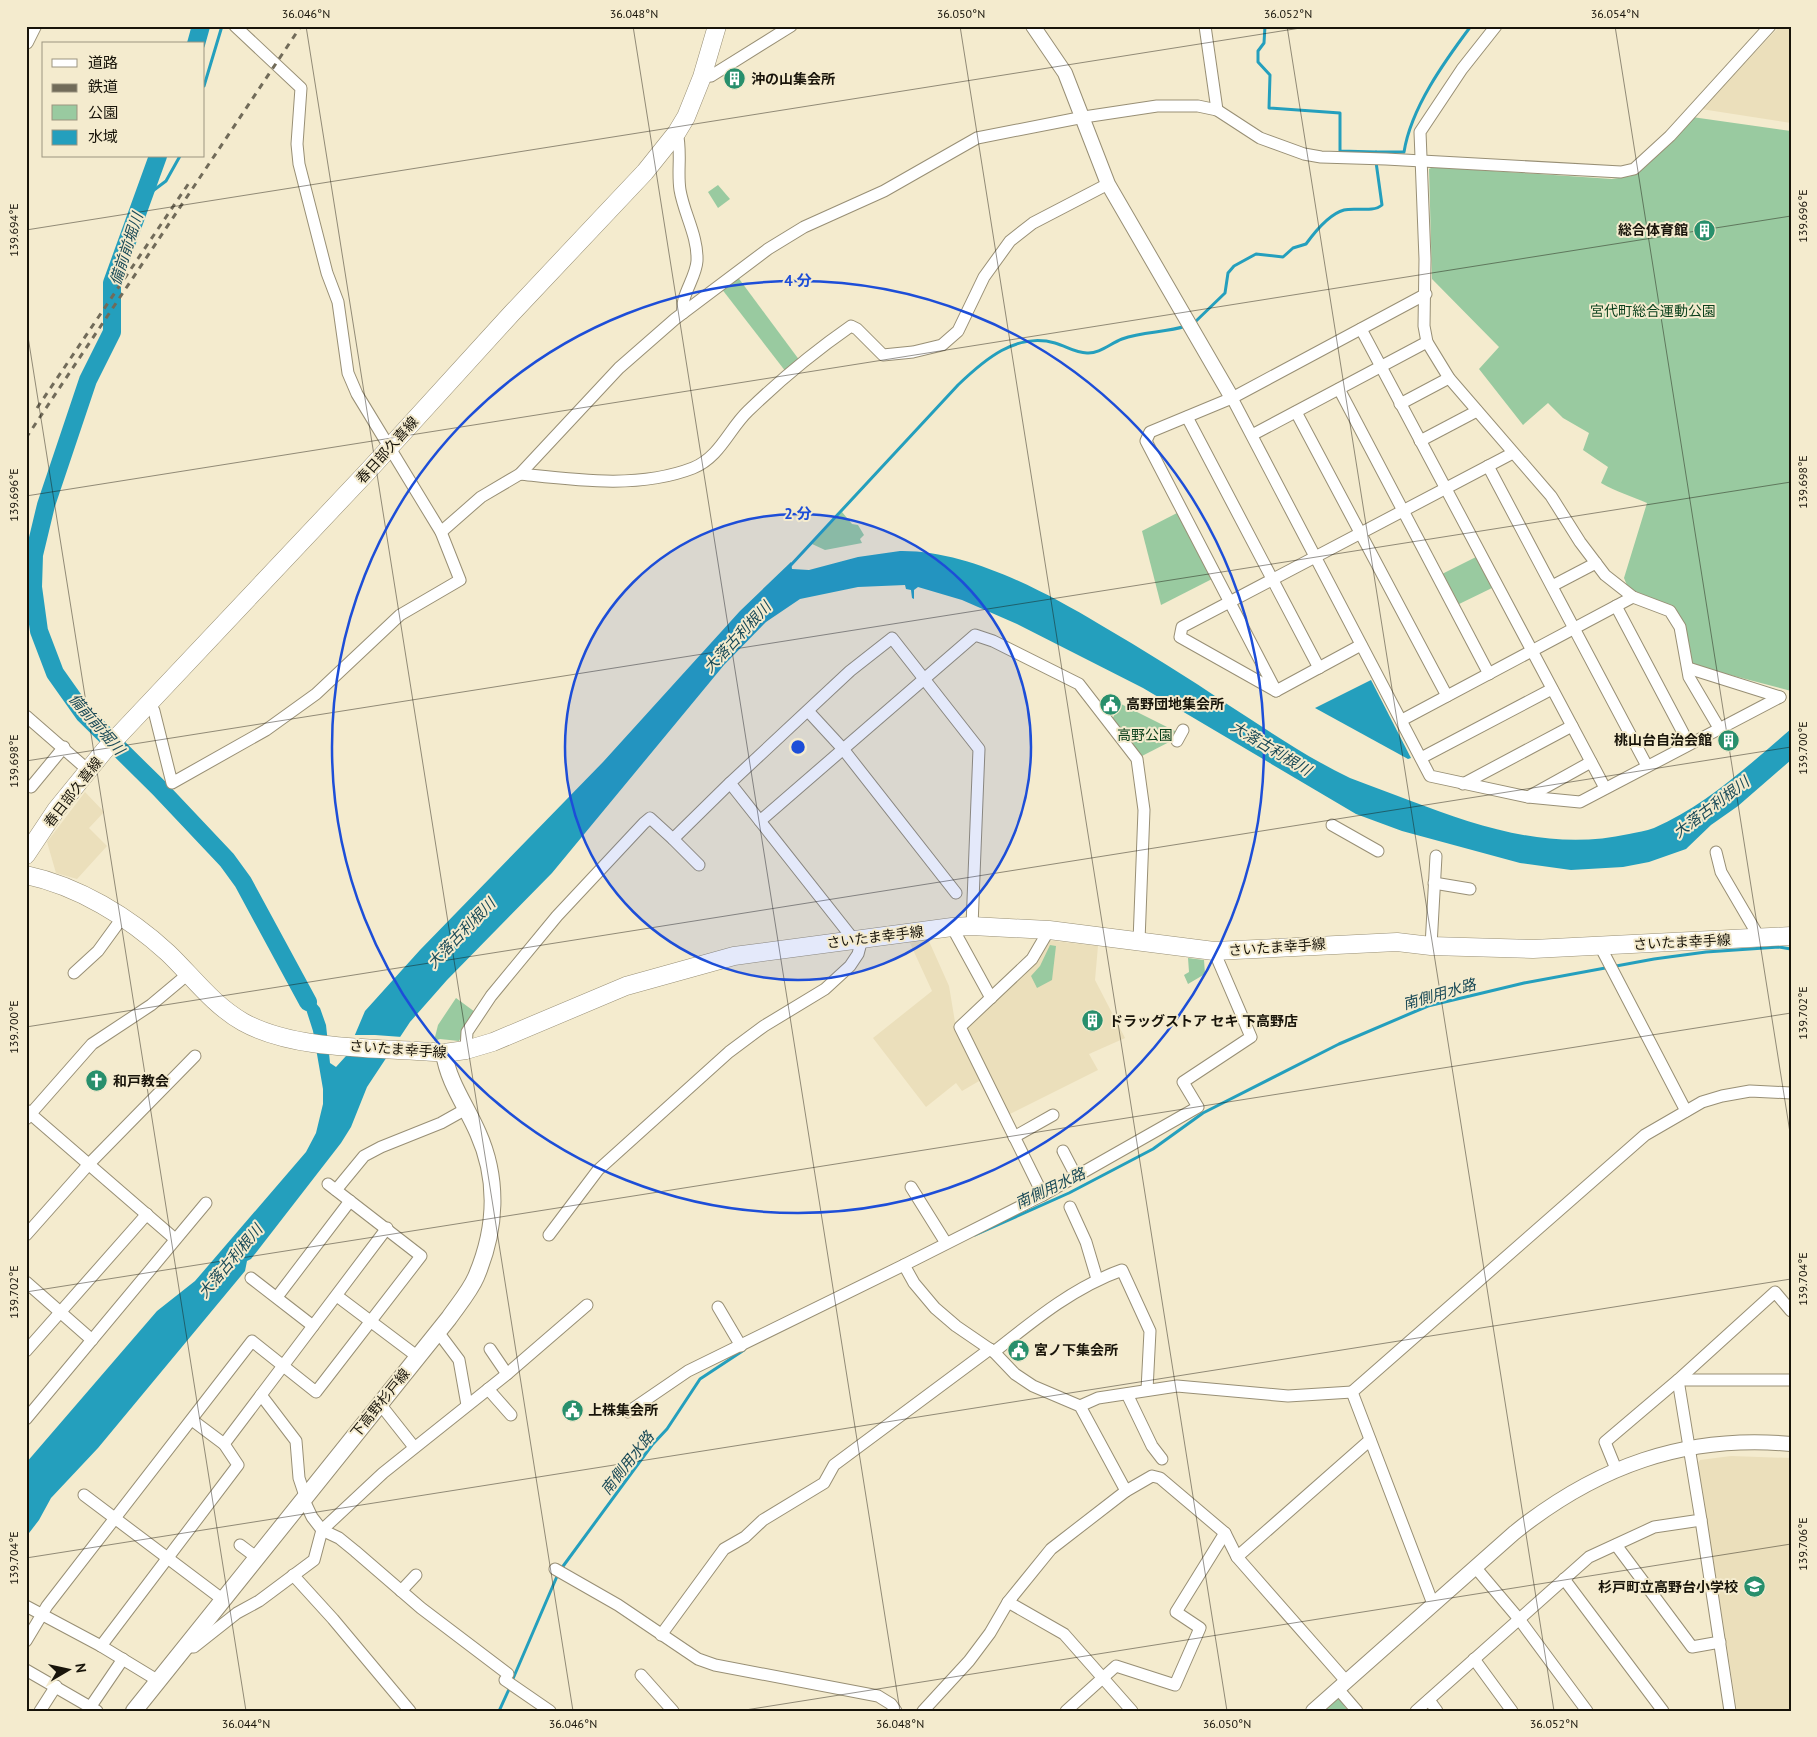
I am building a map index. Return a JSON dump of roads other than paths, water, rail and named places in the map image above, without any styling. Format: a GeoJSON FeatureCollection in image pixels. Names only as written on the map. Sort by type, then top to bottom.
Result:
{"type":"FeatureCollection","features":[{"type":"Feature","properties":{"kind":"main road","name":"春日部久喜線"},"geometry":{"type":"LineString","coordinates":[[26,855],[56,810],[104,751],[645,172],[677,132],[694,100],[717,26]]}},
{"type":"Feature","properties":{"kind":"main road","name":"さいたま幸手線"},"geometry":{"type":"LineString","coordinates":[[26,876],[74,891],[144,932],[220,1006],[243,1022],[268,1033],[304,1041],[444,1053],[466,1050],[493,1042],[626,986],[734,956],[952,927],[972,926],[1049,930],[1214,951],[1397,942],[1432,946],[1533,949],[1791,936]]}},
{"type":"Feature","properties":{"kind":"main road","name":"下高野杉戸線"},"geometry":{"type":"LineString","coordinates":[[134,1711],[184,1646],[438,1332],[476,1278],[489,1242],[494,1208],[490,1172],[479,1134],[447,1068],[444,1053]]}},
{"type":"Feature","properties":{"kind":"street"},"geometry":{"type":"LineString","coordinates":[[26,42],[34,26]]}},
{"type":"Feature","properties":{"kind":"street"},"geometry":{"type":"LineString","coordinates":[[149,702],[154,711],[172,783],[266,730],[316,694],[400,615],[460,580],[441,532],[357,394],[348,374],[338,302],[327,273],[299,164],[297,144],[301,88],[235,26]]}},
{"type":"Feature","properties":{"kind":"street"},"geometry":{"type":"LineString","coordinates":[[702,77],[711,76],[791,26]]}},
{"type":"Feature","properties":{"kind":"street"},"geometry":{"type":"LineString","coordinates":[[1032,26],[1065,73],[1084,117],[1108,184],[1232,398],[1430,776],[1528,797],[1580,802],[1780,697],[1688,668]]}},
{"type":"Feature","properties":{"kind":"street"},"geometry":{"type":"LineString","coordinates":[[1205,26],[1216,110]]}},
{"type":"Feature","properties":{"kind":"street"},"geometry":{"type":"LineString","coordinates":[[1496,26],[1462,69],[1420,132],[1426,294],[1424,326],[1428,342],[1450,378],[1551,496],[1605,575],[1633,597],[1670,611],[1680,627],[1689,676],[1718,728]]}},
{"type":"Feature","properties":{"kind":"street"},"geometry":{"type":"LineString","coordinates":[[441,532],[481,497],[520,474],[619,368],[683,313],[768,249],[804,227],[884,191],[977,138],[1084,117],[1157,106],[1198,106],[1216,110],[1260,138],[1304,154],[1321,157],[1620,172],[1634,169],[1670,136],[1770,26]]}},
{"type":"Feature","properties":{"kind":"street"},"geometry":{"type":"LineString","coordinates":[[677,132],[680,156],[680,188],[694,238],[697,257],[696,270],[683,304],[683,313]]}},
{"type":"Feature","properties":{"kind":"street"},"geometry":{"type":"LineString","coordinates":[[520,474],[584,480],[637,481],[694,468],[716,452],[750,409],[851,326],[857,329],[882,354],[913,352],[942,346],[958,331],[984,277],[1010,241],[1033,223],[1108,184]]}},
{"type":"Feature","properties":{"kind":"street"},"geometry":{"type":"LineString","coordinates":[[1276,690],[1146,441],[1150,432],[1232,398],[1426,294]]}},
{"type":"Feature","properties":{"kind":"street"},"geometry":{"type":"LineString","coordinates":[[1361,329],[1605,788]]}},
{"type":"Feature","properties":{"kind":"street"},"geometry":{"type":"LineString","coordinates":[[1252,435],[1428,342]]}},
{"type":"Feature","properties":{"kind":"street"},"geometry":{"type":"LineString","coordinates":[[1400,404],[1450,378]]}},
{"type":"Feature","properties":{"kind":"street"},"geometry":{"type":"LineString","coordinates":[[1339,389],[1489,674]]}},
{"type":"Feature","properties":{"kind":"street"},"geometry":{"type":"LineString","coordinates":[[1420,441],[1477,411]]}},
{"type":"Feature","properties":{"kind":"street"},"geometry":{"type":"LineString","coordinates":[[1296,412],[1447,696]]}},
{"type":"Feature","properties":{"kind":"street"},"geometry":{"type":"LineString","coordinates":[[1187,417],[1319,668]]}},
{"type":"Feature","properties":{"kind":"street"},"geometry":{"type":"LineString","coordinates":[[1276,690],[1180,637],[1182,626],[1444,487],[1513,453]]}},
{"type":"Feature","properties":{"kind":"street"},"geometry":{"type":"LineString","coordinates":[[1488,466],[1647,766]]}},
{"type":"Feature","properties":{"kind":"street"},"geometry":{"type":"LineString","coordinates":[[1552,586],[1596,563]]}},
{"type":"Feature","properties":{"kind":"street"},"geometry":{"type":"LineString","coordinates":[[1402,720],[1633,597]]}},
{"type":"Feature","properties":{"kind":"street"},"geometry":{"type":"LineString","coordinates":[[1616,606],[1689,744]]}},
{"type":"Feature","properties":{"kind":"street"},"geometry":{"type":"LineString","coordinates":[[760,821],[975,635],[993,641],[1079,684],[1137,760],[1144,810],[1139,941]]}},
{"type":"Feature","properties":{"kind":"street"},"geometry":{"type":"LineString","coordinates":[[672,839],[850,671],[892,638],[979,749],[972,926]]}},
{"type":"Feature","properties":{"kind":"street"},"geometry":{"type":"LineString","coordinates":[[1276,690],[1361,646]]}},
{"type":"Feature","properties":{"kind":"street"},"geometry":{"type":"LineString","coordinates":[[1421,758],[1552,689]]}},
{"type":"Feature","properties":{"kind":"street"},"geometry":{"type":"LineString","coordinates":[[808,711],[843,750],[956,893]]}},
{"type":"Feature","properties":{"kind":"street"},"geometry":{"type":"LineString","coordinates":[[26,716],[64,747],[88,770]]}},
{"type":"Feature","properties":{"kind":"street"},"geometry":{"type":"LineString","coordinates":[[1463,784],[1572,726]]}},
{"type":"Feature","properties":{"kind":"street"},"geometry":{"type":"LineString","coordinates":[[1177,741],[1183,730]]}},
{"type":"Feature","properties":{"kind":"street"},"geometry":{"type":"LineString","coordinates":[[31,787],[64,747]]}},
{"type":"Feature","properties":{"kind":"street"},"geometry":{"type":"LineString","coordinates":[[1528,797],[1591,762]]}},
{"type":"Feature","properties":{"kind":"street"},"geometry":{"type":"LineString","coordinates":[[549,1235],[598,1170],[729,1052],[764,1026],[824,989],[850,966],[858,954],[858,939],[730,783]]}},
{"type":"Feature","properties":{"kind":"street"},"geometry":{"type":"LineString","coordinates":[[466,1050],[467,1032],[491,996],[557,916],[650,818],[698,865]]}},
{"type":"Feature","properties":{"kind":"street"},"geometry":{"type":"LineString","coordinates":[[1332,825],[1378,851]]}},
{"type":"Feature","properties":{"kind":"street"},"geometry":{"type":"LineString","coordinates":[[1716,852],[1721,872],[1759,937]]}},
{"type":"Feature","properties":{"kind":"street"},"geometry":{"type":"LineString","coordinates":[[1432,946],[1436,856]]}},
{"type":"Feature","properties":{"kind":"street"},"geometry":{"type":"LineString","coordinates":[[1434,884],[1470,888]]}},
{"type":"Feature","properties":{"kind":"street"},"geometry":{"type":"LineString","coordinates":[[74,973],[98,951],[122,918]]}},
{"type":"Feature","properties":{"kind":"street"},"geometry":{"type":"LineString","coordinates":[[952,927],[991,998]]}},
{"type":"Feature","properties":{"kind":"street"},"geometry":{"type":"LineString","coordinates":[[1043,1195],[960,1027],[1032,959],[1049,930]]}},
{"type":"Feature","properties":{"kind":"street"},"geometry":{"type":"LineString","coordinates":[[1600,946],[1686,1111]]}},
{"type":"Feature","properties":{"kind":"street"},"geometry":{"type":"LineString","coordinates":[[628,1412],[688,1371],[1043,1195],[1198,1107],[1183,1082],[1251,1037],[1214,951]]}},
{"type":"Feature","properties":{"kind":"street"},"geometry":{"type":"LineString","coordinates":[[175,1239],[28,1114],[92,1044],[151,1005],[188,974]]}},
{"type":"Feature","properties":{"kind":"street"},"geometry":{"type":"LineString","coordinates":[[26,1235],[88,1164],[195,1056]]}},
{"type":"Feature","properties":{"kind":"street"},"geometry":{"type":"LineString","coordinates":[[1080,1406],[1098,1398],[1177,1386],[1288,1396],[1352,1392],[1599,1174],[1646,1135],[1702,1102],[1722,1096],[1750,1091],[1791,1093]]}},
{"type":"Feature","properties":{"kind":"street"},"geometry":{"type":"LineString","coordinates":[[26,1641],[42,1614],[252,1341],[316,1392],[421,1256],[332,1187],[364,1156],[381,1147],[441,1123],[466,1109]]}},
{"type":"Feature","properties":{"kind":"street"},"geometry":{"type":"LineString","coordinates":[[1014,1137],[1054,1115]]}},
{"type":"Feature","properties":{"kind":"street"},"geometry":{"type":"LineString","coordinates":[[1063,1151],[1076,1176]]}},
{"type":"Feature","properties":{"kind":"street"},"geometry":{"type":"LineString","coordinates":[[911,1187],[946,1243]]}},
{"type":"Feature","properties":{"kind":"street"},"geometry":{"type":"LineString","coordinates":[[277,1297],[350,1201]]}},
{"type":"Feature","properties":{"kind":"street"},"geometry":{"type":"LineString","coordinates":[[26,1418],[206,1203]]}},
{"type":"Feature","properties":{"kind":"street"},"geometry":{"type":"LineString","coordinates":[[1070,1207],[1086,1242],[1097,1279]]}},
{"type":"Feature","properties":{"kind":"street"},"geometry":{"type":"LineString","coordinates":[[26,1350],[147,1214]]}},
{"type":"Feature","properties":{"kind":"street"},"geometry":{"type":"LineString","coordinates":[[224,1444],[387,1228]]}},
{"type":"Feature","properties":{"kind":"street"},"geometry":{"type":"LineString","coordinates":[[904,1265],[914,1283],[935,1308],[956,1326],[992,1350],[1016,1374],[1033,1386],[1080,1406],[1126,1491]]}},
{"type":"Feature","properties":{"kind":"street"},"geometry":{"type":"LineString","coordinates":[[661,1635],[702,1576],[724,1550],[745,1537],[763,1520],[824,1482],[834,1465],[1042,1314],[1097,1279],[1122,1270],[1150,1331],[1147,1390]]}},
{"type":"Feature","properties":{"kind":"street"},"geometry":{"type":"LineString","coordinates":[[251,1278],[313,1326]]}},
{"type":"Feature","properties":{"kind":"street"},"geometry":{"type":"LineString","coordinates":[[26,1282],[92,1340]]}},
{"type":"Feature","properties":{"kind":"street"},"geometry":{"type":"LineString","coordinates":[[1616,1469],[1605,1442],[1678,1380],[1775,1292],[1791,1312]]}},
{"type":"Feature","properties":{"kind":"street"},"geometry":{"type":"LineString","coordinates":[[336,1296],[418,1357]]}},
{"type":"Feature","properties":{"kind":"street"},"geometry":{"type":"LineString","coordinates":[[184,1646],[194,1647],[237,1613],[259,1601],[314,1560],[322,1530],[414,1447],[507,1374],[587,1304]]}},
{"type":"Feature","properties":{"kind":"street"},"geometry":{"type":"LineString","coordinates":[[718,1307],[741,1346]]}},
{"type":"Feature","properties":{"kind":"street"},"geometry":{"type":"LineString","coordinates":[[438,1332],[459,1360],[467,1405]]}},
{"type":"Feature","properties":{"kind":"street"},"geometry":{"type":"LineString","coordinates":[[490,1349],[507,1374]]}},
{"type":"Feature","properties":{"kind":"street"},"geometry":{"type":"LineString","coordinates":[[1678,1380],[1791,1380]]}},
{"type":"Feature","properties":{"kind":"street"},"geometry":{"type":"LineString","coordinates":[[1678,1380],[1730,1711]]}},
{"type":"Feature","properties":{"kind":"street"},"geometry":{"type":"LineString","coordinates":[[488,1389],[511,1415]]}},
{"type":"Feature","properties":{"kind":"street"},"geometry":{"type":"LineString","coordinates":[[1352,1392],[1433,1604]]}},
{"type":"Feature","properties":{"kind":"street"},"geometry":{"type":"LineString","coordinates":[[1127,1394],[1152,1446],[1162,1459]]}},
{"type":"Feature","properties":{"kind":"street"},"geometry":{"type":"LineString","coordinates":[[261,1395],[296,1441],[299,1478],[304,1497],[312,1517],[322,1530],[339,1538],[401,1592],[550,1711]]}},
{"type":"Feature","properties":{"kind":"street"},"geometry":{"type":"LineString","coordinates":[[380,1404],[414,1447]]}},
{"type":"Feature","properties":{"kind":"street"},"geometry":{"type":"LineString","coordinates":[[101,1646],[238,1465],[224,1444],[192,1420]]}},
{"type":"Feature","properties":{"kind":"street"},"geometry":{"type":"LineString","coordinates":[[1237,1557],[1370,1440]]}},
{"type":"Feature","properties":{"kind":"street"},"geometry":{"type":"LineString","coordinates":[[1313,1711],[1475,1567],[1539,1513],[1616,1469],[1690,1448],[1745,1442],[1791,1444]]}},
{"type":"Feature","properties":{"kind":"street"},"geometry":{"type":"LineString","coordinates":[[923,1711],[969,1661],[990,1633],[1008,1602],[1051,1550],[1126,1491],[1152,1476],[1160,1478],[1225,1533],[1237,1557],[1342,1685],[1357,1711]]}},
{"type":"Feature","properties":{"kind":"street"},"geometry":{"type":"LineString","coordinates":[[84,1495],[222,1599]]}},
{"type":"Feature","properties":{"kind":"street"},"geometry":{"type":"LineString","coordinates":[[1416,1711],[1589,1557],[1654,1527],[1701,1520]]}},
{"type":"Feature","properties":{"kind":"street"},"geometry":{"type":"LineString","coordinates":[[1066,1711],[1116,1666],[1175,1685],[1200,1628],[1176,1612],[1225,1533]]}},
{"type":"Feature","properties":{"kind":"street"},"geometry":{"type":"LineString","coordinates":[[240,1545],[256,1557]]}},
{"type":"Feature","properties":{"kind":"street"},"geometry":{"type":"LineString","coordinates":[[1616,1545],[1692,1647],[1720,1642]]}},
{"type":"Feature","properties":{"kind":"street"},"geometry":{"type":"LineString","coordinates":[[1475,1567],[1519,1619],[1587,1711]]}},
{"type":"Feature","properties":{"kind":"street"},"geometry":{"type":"LineString","coordinates":[[555,1569],[618,1605],[698,1659],[715,1665],[878,1696],[890,1704],[896,1711]]}},
{"type":"Feature","properties":{"kind":"street"},"geometry":{"type":"LineString","coordinates":[[293,1575],[410,1711]]}},
{"type":"Feature","properties":{"kind":"street"},"geometry":{"type":"LineString","coordinates":[[401,1592],[416,1575]]}},
{"type":"Feature","properties":{"kind":"street"},"geometry":{"type":"LineString","coordinates":[[1564,1579],[1663,1711]]}},
{"type":"Feature","properties":{"kind":"street"},"geometry":{"type":"LineString","coordinates":[[1008,1602],[1064,1634],[1132,1711]]}},
{"type":"Feature","properties":{"kind":"street"},"geometry":{"type":"LineString","coordinates":[[26,1606],[101,1646],[157,1680]]}},
{"type":"Feature","properties":{"kind":"street"},"geometry":{"type":"LineString","coordinates":[[26,1670],[94,1708],[124,1659]]}},
{"type":"Feature","properties":{"kind":"street"},"geometry":{"type":"LineString","coordinates":[[1474,1659],[1512,1711]]}},
{"type":"Feature","properties":{"kind":"street"},"geometry":{"type":"LineString","coordinates":[[641,1675],[673,1711]]}},
{"type":"Feature","properties":{"kind":"street"},"geometry":{"type":"LineString","coordinates":[[40,1711],[56,1686]]}},
{"type":"Feature","properties":{"kind":"street"},"geometry":{"type":"LineString","coordinates":[[1429,1700],[1437,1711]]}},
{"type":"Feature","properties":{"kind":"water","name":"大落古利根川"},"geometry":{"type":"Polygon","coordinates":[[[900,551],[925,552],[951,557],[1003,574],[1029,586],[1077,611],[1182,674],[1289,744],[1334,770],[1350,778],[1438,811],[1491,828],[1545,838],[1573,840],[1601,839],[1645,831],[1673,819],[1709,796],[1791,729],[1791,760],[1738,806],[1711,825],[1686,849],[1649,862],[1623,867],[1571,870],[1520,863],[1402,831],[1356,814],[1143,688],[1017,624],[962,600],[918,587],[914,590],[914,599],[912,598],[911,590],[906,589],[905,585],[858,587],[800,599],[766,622],[724,665],[552,873],[447,980],[410,1022],[367,1087],[351,1127],[341,1143],[251,1259],[247,1261],[245,1271],[98,1448],[51,1498],[39,1520],[26,1537],[26,1463],[157,1311],[195,1281],[306,1152],[316,1133],[323,1104],[323,1089],[313,1031],[297,981],[320,1008],[326,1025],[330,1063],[336,1067],[346,1056],[365,1011],[420,950],[603,762],[740,611],[791,562],[792,569],[809,570],[858,557],[900,551]]]}},
{"type":"Feature","properties":{"kind":"water"},"geometry":{"type":"Polygon","coordinates":[[[1371,680],[1411,758],[1408,759],[1315,708],[1371,680]]]}},
{"type":"Feature","properties":{"kind":"waterway","name":"備前前堀川"},"geometry":{"type":"LineString","coordinates":[[197,42],[201,26]]}},
{"type":"Feature","properties":{"kind":"waterway"},"geometry":{"type":"LineString","coordinates":[[205,83],[222,26]]}},
{"type":"Feature","properties":{"kind":"waterway"},"geometry":{"type":"LineString","coordinates":[[1265,26],[1264,43],[1258,51],[1258,62],[1270,75],[1269,108],[1340,113],[1340,151],[1376,152]]}},
{"type":"Feature","properties":{"kind":"waterway"},"geometry":{"type":"LineString","coordinates":[[1376,155],[1376,152],[1404,152],[1408,135],[1421,102],[1440,70],[1471,26]]}},
{"type":"Feature","properties":{"kind":"waterway","name":"備前前堀川"},"geometry":{"type":"LineString","coordinates":[[157,158],[112,283],[112,332],[88,380],[46,505],[34,555],[33,587],[39,631],[55,673],[84,714],[159,788],[227,860],[243,882],[308,1002]]}},
{"type":"Feature","properties":{"kind":"waterway"},"geometry":{"type":"LineString","coordinates":[[142,199],[166,181],[179,158]]}},
{"type":"Feature","properties":{"kind":"waterway"},"geometry":{"type":"LineString","coordinates":[[1194,323],[1225,293],[1228,273],[1234,266],[1256,254],[1283,257],[1293,248],[1306,244],[1322,224],[1338,212],[1348,209],[1374,209],[1382,205],[1376,162]]}},
{"type":"Feature","properties":{"kind":"waterway"},"geometry":{"type":"LineString","coordinates":[[790,566],[958,385],[990,358],[1014,345],[1027,341],[1055,343],[1078,352],[1091,353],[1130,336],[1186,326]]}},
{"type":"Feature","properties":{"kind":"waterway","name":"南側用水路"},"geometry":{"type":"LineString","coordinates":[[975,1235],[1069,1193],[1153,1149],[1203,1113],[1339,1044],[1428,1006],[1524,983],[1654,959],[1706,952],[1779,947],[1791,949]]}},
{"type":"Feature","properties":{"kind":"waterway","name":"南側用水路"},"geometry":{"type":"LineString","coordinates":[[561,1569],[652,1445],[667,1429],[700,1379],[744,1350]]}},
{"type":"Feature","properties":{"kind":"waterway","name":"南側用水路"},"geometry":{"type":"LineString","coordinates":[[512,1681],[558,1574]]}},
{"type":"Feature","properties":{"kind":"waterway","name":"南側用水路"},"geometry":{"type":"LineString","coordinates":[[499,1711],[510,1687]]}},
{"type":"Feature","properties":{"kind":"railway"},"geometry":{"type":"LineString","coordinates":[[26,438],[301,26]]}},
{"type":"Feature","properties":{"kind":"railway"},"geometry":{"type":"LineString","coordinates":[[37,408],[191,180]]}},
{"type":"Feature","properties":{"kind":"place","name":"沖の山集会所"},"geometry":{"type":"Point","coordinates":[735,79]}},
{"type":"Feature","properties":{"kind":"place","name":"総合体育館"},"geometry":{"type":"Point","coordinates":[1704,230]}},
{"type":"Feature","properties":{"kind":"place","name":"高野団地集会所"},"geometry":{"type":"Point","coordinates":[1110,704]}},
{"type":"Feature","properties":{"kind":"place","name":"桃山台自治会館"},"geometry":{"type":"Point","coordinates":[1728,740]}},
{"type":"Feature","properties":{"kind":"place","name":"ドラッグストア セキ 下高野店"},"geometry":{"type":"Point","coordinates":[1093,1021]}},
{"type":"Feature","properties":{"kind":"place","name":"和戸教会"},"geometry":{"type":"Point","coordinates":[97,1081]}},
{"type":"Feature","properties":{"kind":"place","name":"宮ノ下集会所"},"geometry":{"type":"Point","coordinates":[1018,1350]}},
{"type":"Feature","properties":{"kind":"place","name":"上株集会所"},"geometry":{"type":"Point","coordinates":[572,1410]}},
{"type":"Feature","properties":{"kind":"place","name":"杉戸町立高野台小学校"},"geometry":{"type":"Point","coordinates":[1754,1587]}},
{"type":"Feature","properties":{"kind":"park label","name":"宮代町総合運動公園"},"geometry":{"type":"Point","coordinates":[1653,311]}},
{"type":"Feature","properties":{"kind":"park label","name":"高野公園"},"geometry":{"type":"Point","coordinates":[1145,735]}}]}
